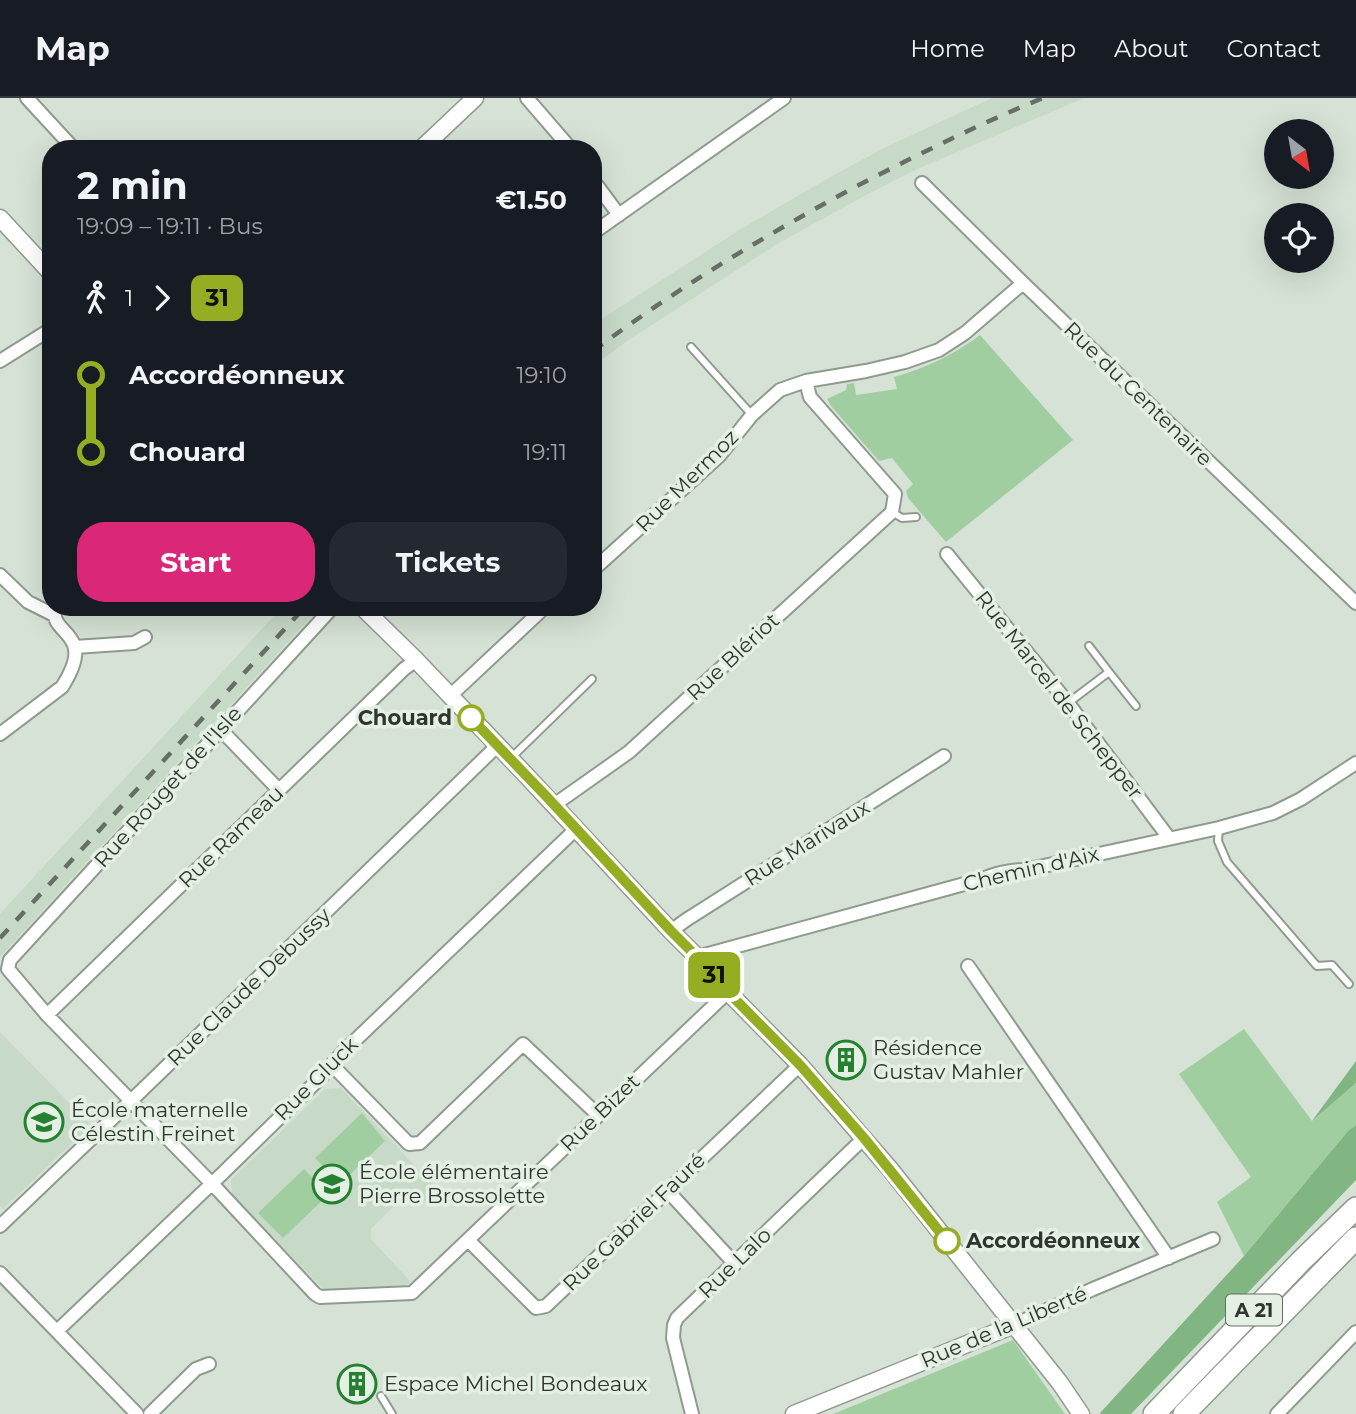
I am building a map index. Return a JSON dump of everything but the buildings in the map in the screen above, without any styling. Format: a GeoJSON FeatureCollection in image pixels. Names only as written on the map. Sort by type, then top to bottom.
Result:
{"type":"FeatureCollection","features":[{"type":"Feature","properties":{"kind":"highway","name":"A 21"},"geometry":{"type":"LineString","coordinates":[[1154,1414],[1301,1261],[1356,1208]]}},
{"type":"Feature","properties":{"kind":"highway","name":"A 21"},"geometry":{"type":"LineString","coordinates":[[1184,1414],[1356,1238]]}},
{"type":"Feature","properties":{"kind":"street"},"geometry":{"type":"LineString","coordinates":[[27,98],[66,140]]}},
{"type":"Feature","properties":{"kind":"street"},"geometry":{"type":"LineString","coordinates":[[431,140],[475,98]]}},
{"type":"Feature","properties":{"kind":"street"},"geometry":{"type":"LineString","coordinates":[[527,98],[563,140]]}},
{"type":"Feature","properties":{"kind":"street"},"geometry":{"type":"LineString","coordinates":[[602,227],[784,98]]}},
{"type":"Feature","properties":{"kind":"street","name":"Rue du Centenaire"},"geometry":{"type":"LineString","coordinates":[[922,183],[1356,603]]}},
{"type":"Feature","properties":{"kind":"street"},"geometry":{"type":"LineString","coordinates":[[602,192],[619,215]]}},
{"type":"Feature","properties":{"kind":"street"},"geometry":{"type":"LineString","coordinates":[[0,218],[42,263]]}},
{"type":"Feature","properties":{"kind":"street"},"geometry":{"type":"LineString","coordinates":[[892,512],[895,494],[810,397],[806,380],[866,371],[939,351],[965,334],[1023,283]]}},
{"type":"Feature","properties":{"kind":"street"},"geometry":{"type":"LineString","coordinates":[[0,361],[42,335]]}},
{"type":"Feature","properties":{"kind":"street","name":"Rue Mermoz"},"geometry":{"type":"LineString","coordinates":[[602,562],[719,456],[752,415],[780,390],[806,380]]}},
{"type":"Feature","properties":{"kind":"street","name":"Rue Blériot"},"geometry":{"type":"LineString","coordinates":[[554,805],[629,752],[892,512]]}},
{"type":"Feature","properties":{"kind":"street","name":"Rue Marcel de Schepper"},"geometry":{"type":"LineString","coordinates":[[947,554],[1068,703],[1169,838]]}},
{"type":"Feature","properties":{"kind":"street"},"geometry":{"type":"LineString","coordinates":[[0,575],[28,602],[42,607]]}},
{"type":"Feature","properties":{"kind":"street"},"geometry":{"type":"LineString","coordinates":[[0,734],[62,687],[68,678],[75,647],[55,616]]}},
{"type":"Feature","properties":{"kind":"street","name":"Rue Rouget de l'Isle"},"geometry":{"type":"LineString","coordinates":[[47,1015],[8,969],[10,960],[325,616]]}},
{"type":"Feature","properties":{"kind":"street"},"geometry":{"type":"LineString","coordinates":[[371,616],[800,1065],[864,1138],[1060,1383],[1081,1414]]}},
{"type":"Feature","properties":{"kind":"street"},"geometry":{"type":"LineString","coordinates":[[450,696],[535,616]]}},
{"type":"Feature","properties":{"kind":"street"},"geometry":{"type":"LineString","coordinates":[[75,647],[134,643],[145,637]]}},
{"type":"Feature","properties":{"kind":"street","name":"Rue Rameau"},"geometry":{"type":"LineString","coordinates":[[47,1015],[415,660]]}},
{"type":"Feature","properties":{"kind":"street"},"geometry":{"type":"LineString","coordinates":[[220,730],[279,790]]}},
{"type":"Feature","properties":{"kind":"street","name":"Rue Claude Debussy"},"geometry":{"type":"LineString","coordinates":[[0,1226],[497,746]]}},
{"type":"Feature","properties":{"kind":"street","name":"Rue Marivaux"},"geometry":{"type":"LineString","coordinates":[[671,931],[944,756]]}},
{"type":"Feature","properties":{"kind":"street","name":"Chemin d'Aix"},"geometry":{"type":"LineString","coordinates":[[697,957],[1000,872],[1025,870],[1219,828],[1273,813],[1301,799],[1356,763]]}},
{"type":"Feature","properties":{"kind":"street","name":"Rue Gluck"},"geometry":{"type":"LineString","coordinates":[[57,1331],[576,829]]}},
{"type":"Feature","properties":{"kind":"street"},"geometry":{"type":"LineString","coordinates":[[968,966],[1169,1258]]}},
{"type":"Feature","properties":{"kind":"street","name":"Rue Bizet"},"geometry":{"type":"LineString","coordinates":[[211,1184],[320,1297],[412,1293],[728,992]]}},
{"type":"Feature","properties":{"kind":"street"},"geometry":{"type":"LineString","coordinates":[[47,1015],[211,1184]]}},
{"type":"Feature","properties":{"kind":"street"},"geometry":{"type":"LineString","coordinates":[[332,1065],[409,1144],[420,1143],[523,1044],[598,1115]]}},
{"type":"Feature","properties":{"kind":"street","name":"Rue Gabriel Fauré"},"geometry":{"type":"LineString","coordinates":[[468,1240],[536,1308],[546,1306],[800,1065]]}},
{"type":"Feature","properties":{"kind":"street","name":"Rue Lalo"},"geometry":{"type":"LineString","coordinates":[[692,1414],[673,1338],[677,1318],[864,1138]]}},
{"type":"Feature","properties":{"kind":"street"},"geometry":{"type":"LineString","coordinates":[[667,1190],[735,1264]]}},
{"type":"Feature","properties":{"kind":"street","name":"Rue de la Liberté"},"geometry":{"type":"LineString","coordinates":[[794,1414],[1014,1325],[1213,1240]]}},
{"type":"Feature","properties":{"kind":"street"},"geometry":{"type":"LineString","coordinates":[[0,1273],[137,1414]]}},
{"type":"Feature","properties":{"kind":"street"},"geometry":{"type":"LineString","coordinates":[[1277,1414],[1356,1332]]}},
{"type":"Feature","properties":{"kind":"street"},"geometry":{"type":"LineString","coordinates":[[150,1414],[195,1369],[209,1364]]}},
{"type":"Feature","properties":{"kind":"lane"},"geometry":{"type":"LineString","coordinates":[[691,347],[752,415]]}},
{"type":"Feature","properties":{"kind":"lane"},"geometry":{"type":"LineString","coordinates":[[892,512],[902,518],[916,517]]}},
{"type":"Feature","properties":{"kind":"lane"},"geometry":{"type":"LineString","coordinates":[[1089,646],[1136,706]]}},
{"type":"Feature","properties":{"kind":"lane"},"geometry":{"type":"LineString","coordinates":[[1068,703],[1109,671]]}},
{"type":"Feature","properties":{"kind":"lane"},"geometry":{"type":"LineString","coordinates":[[510,759],[592,679]]}},
{"type":"Feature","properties":{"kind":"lane"},"geometry":{"type":"LineString","coordinates":[[1219,828],[1218,841],[1227,862],[1317,966],[1332,965],[1349,984]]}},
{"type":"Feature","properties":{"kind":"lane"},"geometry":{"type":"LineString","coordinates":[[381,1396],[392,1414]]}},
{"type":"Feature","properties":{"kind":"shaded area"},"geometry":{"type":"Polygon","coordinates":[[[992,98],[1084,98],[915,170],[866,195],[777,244],[602,359],[602,319],[606,316],[741,229],[884,148],[992,98]]]}},
{"type":"Feature","properties":{"kind":"shaded area"},"geometry":{"type":"Polygon","coordinates":[[[274,616],[312,616],[0,957],[0,914],[274,616]]]}},
{"type":"Feature","properties":{"kind":"shaded area","name":"École maternelle Célestin Freinet"},"geometry":{"type":"Polygon","coordinates":[[[0,1032],[91,1125],[3,1209],[0,1206],[0,1032]]]}},
{"type":"Feature","properties":{"kind":"shaded area","name":"École élémentaire Pierre Brossolette"},"geometry":{"type":"Polygon","coordinates":[[[341,1088],[437,1189],[423,1203],[409,1191],[371,1229],[371,1239],[410,1281],[407,1285],[322,1288],[232,1194],[231,1180],[325,1089],[341,1088]]]}},
{"type":"Feature","properties":{"kind":"green space"},"geometry":{"type":"Polygon","coordinates":[[[980,335],[1073,440],[946,542],[908,498],[906,491],[913,484],[892,458],[879,461],[827,399],[846,390],[847,384],[854,383],[856,395],[897,389],[894,377],[939,360],[980,335]]]}},
{"type":"Feature","properties":{"kind":"green space"},"geometry":{"type":"Polygon","coordinates":[[[1244,1029],[1312,1121],[1356,1083],[1356,1125],[1348,1131],[1244,1256],[1217,1202],[1251,1177],[1179,1074],[1244,1029]]]}},
{"type":"Feature","properties":{"kind":"green space"},"geometry":{"type":"Polygon","coordinates":[[[1356,1061],[1356,1083],[1312,1121],[1356,1061]]]}},
{"type":"Feature","properties":{"kind":"green space"},"geometry":{"type":"Polygon","coordinates":[[[362,1113],[385,1141],[340,1184],[315,1158],[362,1113]]]}},
{"type":"Feature","properties":{"kind":"green space"},"geometry":{"type":"Polygon","coordinates":[[[1356,1125],[1356,1180],[1131,1414],[1101,1414],[1244,1256],[1348,1131],[1356,1125]]]}},
{"type":"Feature","properties":{"kind":"green space"},"geometry":{"type":"Polygon","coordinates":[[[304,1169],[328,1195],[283,1238],[258,1213],[304,1169]]]}},
{"type":"Feature","properties":{"kind":"green space"},"geometry":{"type":"Polygon","coordinates":[[[1013,1340],[1065,1414],[833,1414],[838,1412],[1013,1340]]]}},
{"type":"Feature","properties":{"kind":"railway"},"geometry":{"type":"LineString","coordinates":[[602,344],[688,285],[821,206],[948,140],[1043,98]]}},
{"type":"Feature","properties":{"kind":"railway"},"geometry":{"type":"LineString","coordinates":[[0,938],[297,616]]}},
{"type":"Feature","properties":{"kind":"bus line","name":"31"},"geometry":{"type":"LineString","coordinates":[[471,718],[800,1065],[890,1169],[947,1241]]}},
{"type":"Feature","properties":{"kind":"place","name":"Chouard"},"geometry":{"type":"Point","coordinates":[471,718]}},
{"type":"Feature","properties":{"kind":"place","name":"Résidence Gustav Mahler"},"geometry":{"type":"Point","coordinates":[846,1060]}},
{"type":"Feature","properties":{"kind":"place","name":"École maternelle Célestin Freinet"},"geometry":{"type":"Point","coordinates":[44,1122]}},
{"type":"Feature","properties":{"kind":"place","name":"École élémentaire Pierre Brossolette"},"geometry":{"type":"Point","coordinates":[332,1184]}},
{"type":"Feature","properties":{"kind":"place","name":"Accordéonneux"},"geometry":{"type":"Point","coordinates":[947,1241]}},
{"type":"Feature","properties":{"kind":"place","name":"Espace Michel Bondeaux"},"geometry":{"type":"Point","coordinates":[357,1384]}}]}
